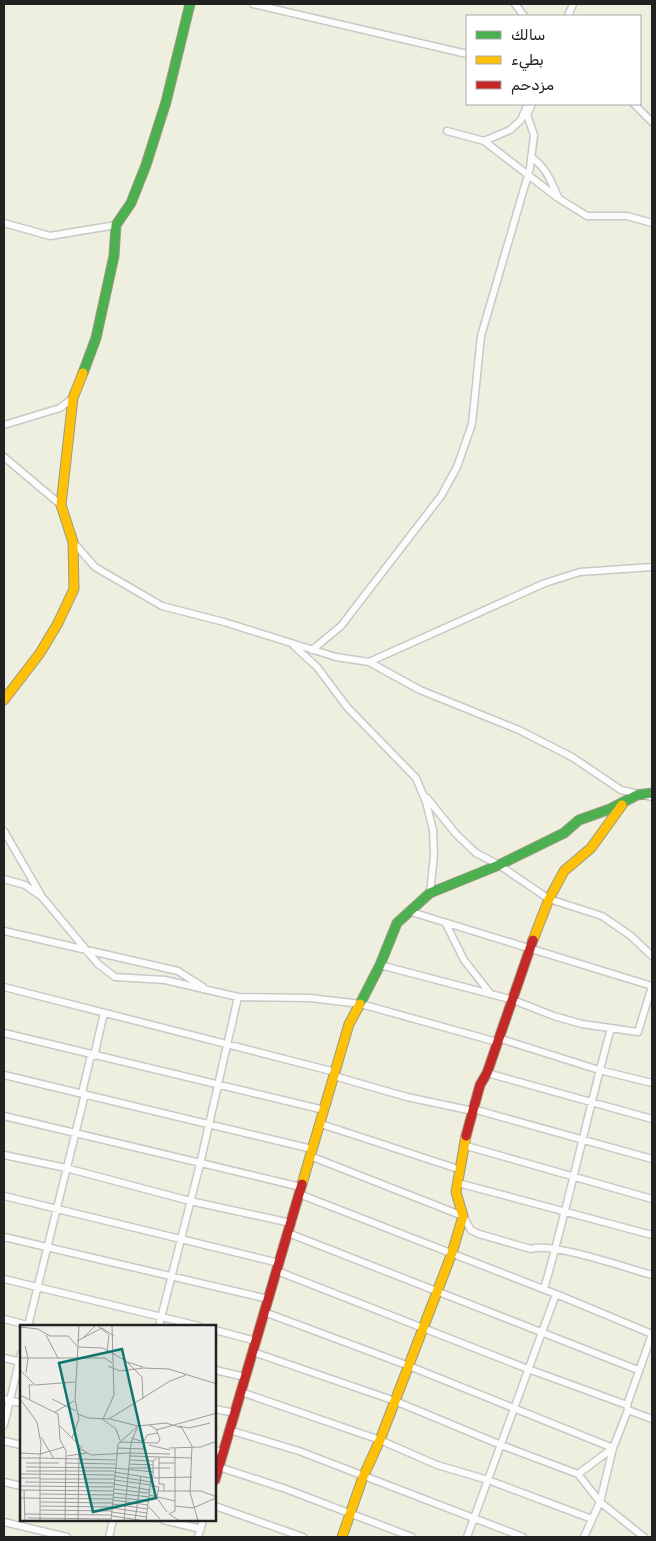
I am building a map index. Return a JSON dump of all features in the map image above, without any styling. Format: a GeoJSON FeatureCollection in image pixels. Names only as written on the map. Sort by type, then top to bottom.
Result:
{"type":"FeatureCollection","features":[{"type":"Feature","properties":{"kind":"street"},"geometry":{"type":"LineString","coordinates":[[4,700],[40,653],[58,623],[74,589],[73,542],[61,506],[73,398],[96,338],[114,256],[116,225],[131,202],[146,165],[166,102],[190,4]]}},
{"type":"Feature","properties":{"kind":"street"},"geometry":{"type":"LineString","coordinates":[[253,4],[466,54]]}},
{"type":"Feature","properties":{"kind":"street"},"geometry":{"type":"LineString","coordinates":[[515,4],[523,15]]}},
{"type":"Feature","properties":{"kind":"street"},"geometry":{"type":"LineString","coordinates":[[635,105],[652,122]]}},
{"type":"Feature","properties":{"kind":"street"},"geometry":{"type":"LineString","coordinates":[[484,141],[510,130],[521,120],[526,109]]}},
{"type":"Feature","properties":{"kind":"street"},"geometry":{"type":"LineString","coordinates":[[312,650],[341,626],[441,496],[457,467],[472,424],[481,336],[528,174],[534,135],[526,109]]}},
{"type":"Feature","properties":{"kind":"street"},"geometry":{"type":"LineString","coordinates":[[447,131],[484,141],[558,198],[587,216],[627,216],[652,223]]}},
{"type":"Feature","properties":{"kind":"street"},"geometry":{"type":"LineString","coordinates":[[531,157],[550,176],[558,198]]}},
{"type":"Feature","properties":{"kind":"street"},"geometry":{"type":"LineString","coordinates":[[4,223],[50,236],[116,225]]}},
{"type":"Feature","properties":{"kind":"street"},"geometry":{"type":"LineString","coordinates":[[4,425],[60,408],[73,398]]}},
{"type":"Feature","properties":{"kind":"street"},"geometry":{"type":"LineString","coordinates":[[4,457],[61,506]]}},
{"type":"Feature","properties":{"kind":"street"},"geometry":{"type":"LineString","coordinates":[[73,542],[95,567],[162,606],[224,622],[312,650],[369,662],[420,690],[518,730],[572,757],[621,790],[652,798]]}},
{"type":"Feature","properties":{"kind":"street"},"geometry":{"type":"LineString","coordinates":[[369,662],[545,583],[580,572],[652,567]]}},
{"type":"Feature","properties":{"kind":"street"},"geometry":{"type":"LineString","coordinates":[[291,644],[317,667],[346,707],[416,778],[422,791],[433,830],[434,856],[430,893]]}},
{"type":"Feature","properties":{"kind":"street"},"geometry":{"type":"LineString","coordinates":[[422,791],[456,834],[476,852],[549,898],[602,916],[631,936],[652,956]]}},
{"type":"Feature","properties":{"kind":"street"},"geometry":{"type":"LineString","coordinates":[[216,1477],[219,1467],[219,1451],[235,1413],[349,1024],[380,965],[397,923],[430,893],[499,865],[564,833],[580,820],[637,795],[652,794]]}},
{"type":"Feature","properties":{"kind":"street"},"geometry":{"type":"LineString","coordinates":[[624,802],[591,848],[564,871],[549,898],[529,949],[487,1072],[480,1085],[463,1145],[456,1192],[462,1216],[471,1230],[479,1234],[531,1249],[540,1246],[556,1249],[652,1275]]}},
{"type":"Feature","properties":{"kind":"street"},"geometry":{"type":"LineString","coordinates":[[4,831],[42,897],[98,964],[114,976],[165,980],[238,997],[310,998],[361,1004],[652,1083]]}},
{"type":"Feature","properties":{"kind":"street"},"geometry":{"type":"LineString","coordinates":[[4,879],[25,885],[42,897]]}},
{"type":"Feature","properties":{"kind":"street"},"geometry":{"type":"LineString","coordinates":[[380,965],[513,1000],[554,1016],[638,1032],[652,986],[408,911]]}},
{"type":"Feature","properties":{"kind":"street"},"geometry":{"type":"LineString","coordinates":[[446,924],[464,960],[491,994]]}},
{"type":"Feature","properties":{"kind":"street"},"geometry":{"type":"LineString","coordinates":[[4,930],[178,971],[211,991]]}},
{"type":"Feature","properties":{"kind":"street"},"geometry":{"type":"LineString","coordinates":[[4,987],[227,1043],[407,1097],[473,1110],[652,1159]]}},
{"type":"Feature","properties":{"kind":"street"},"geometry":{"type":"LineString","coordinates":[[160,1325],[180,1238],[200,1164],[238,997]]}},
{"type":"Feature","properties":{"kind":"street"},"geometry":{"type":"LineString","coordinates":[[29,1325],[83,1094],[104,1013]]}},
{"type":"Feature","properties":{"kind":"street"},"geometry":{"type":"LineString","coordinates":[[544,1289],[556,1249],[573,1174],[611,1028]]}},
{"type":"Feature","properties":{"kind":"street"},"geometry":{"type":"LineString","coordinates":[[4,1033],[93,1056],[324,1110]]}},
{"type":"Feature","properties":{"kind":"street"},"geometry":{"type":"LineString","coordinates":[[487,1072],[652,1119]]}},
{"type":"Feature","properties":{"kind":"street"},"geometry":{"type":"LineString","coordinates":[[4,1075],[208,1123],[312,1153],[462,1216]]}},
{"type":"Feature","properties":{"kind":"street"},"geometry":{"type":"LineString","coordinates":[[4,1116],[200,1164],[300,1191],[652,1334],[638,1370],[613,1448],[600,1502],[584,1537]]}},
{"type":"Feature","properties":{"kind":"street"},"geometry":{"type":"LineString","coordinates":[[320,1124],[458,1169]]}},
{"type":"Feature","properties":{"kind":"street"},"geometry":{"type":"LineString","coordinates":[[463,1145],[573,1174],[652,1199]]}},
{"type":"Feature","properties":{"kind":"street"},"geometry":{"type":"LineString","coordinates":[[4,1155],[66,1168],[190,1202],[291,1223]]}},
{"type":"Feature","properties":{"kind":"street"},"geometry":{"type":"LineString","coordinates":[[458,1183],[652,1235]]}},
{"type":"Feature","properties":{"kind":"street"},"geometry":{"type":"LineString","coordinates":[[4,1196],[180,1238],[278,1267],[424,1328],[627,1407],[652,1419]]}},
{"type":"Feature","properties":{"kind":"street"},"geometry":{"type":"LineString","coordinates":[[342,1537],[362,1477],[380,1440],[424,1328],[452,1253],[462,1216]]}},
{"type":"Feature","properties":{"kind":"street"},"geometry":{"type":"LineString","coordinates":[[288,1233],[638,1370]]}},
{"type":"Feature","properties":{"kind":"street"},"geometry":{"type":"LineString","coordinates":[[4,1237],[268,1300]]}},
{"type":"Feature","properties":{"kind":"street"},"geometry":{"type":"LineString","coordinates":[[4,1279],[195,1325]]}},
{"type":"Feature","properties":{"kind":"street"},"geometry":{"type":"LineString","coordinates":[[467,1537],[556,1294]]}},
{"type":"Feature","properties":{"kind":"street"},"geometry":{"type":"LineString","coordinates":[[264,1312],[514,1407],[613,1448]]}},
{"type":"Feature","properties":{"kind":"street"},"geometry":{"type":"LineString","coordinates":[[4,1320],[25,1325]]}},
{"type":"Feature","properties":{"kind":"street"},"geometry":{"type":"LineString","coordinates":[[216,1330],[256,1341]]}},
{"type":"Feature","properties":{"kind":"street"},"geometry":{"type":"LineString","coordinates":[[253,1352],[395,1401],[501,1445],[578,1474],[600,1502],[644,1537]]}},
{"type":"Feature","properties":{"kind":"street"},"geometry":{"type":"LineString","coordinates":[[4,1358],[20,1362],[7,1400],[4,1425]]}},
{"type":"Feature","properties":{"kind":"street"},"geometry":{"type":"LineString","coordinates":[[216,1370],[245,1378]]}},
{"type":"Feature","properties":{"kind":"street"},"geometry":{"type":"LineString","coordinates":[[241,1392],[380,1440],[436,1466],[488,1480],[592,1519]]}},
{"type":"Feature","properties":{"kind":"street"},"geometry":{"type":"LineString","coordinates":[[7,1400],[20,1403]]}},
{"type":"Feature","properties":{"kind":"street"},"geometry":{"type":"LineString","coordinates":[[216,1409],[235,1413]]}},
{"type":"Feature","properties":{"kind":"street"},"geometry":{"type":"LineString","coordinates":[[229,1430],[299,1451],[362,1477],[523,1537]]}},
{"type":"Feature","properties":{"kind":"street"},"geometry":{"type":"LineString","coordinates":[[4,1441],[20,1446]]}},
{"type":"Feature","properties":{"kind":"street"},"geometry":{"type":"LineString","coordinates":[[578,1474],[613,1448]]}},
{"type":"Feature","properties":{"kind":"street"},"geometry":{"type":"LineString","coordinates":[[219,1467],[412,1537]]}},
{"type":"Feature","properties":{"kind":"street"},"geometry":{"type":"LineString","coordinates":[[4,1482],[20,1486]]}},
{"type":"Feature","properties":{"kind":"street"},"geometry":{"type":"LineString","coordinates":[[216,1506],[303,1537]]}},
{"type":"Feature","properties":{"kind":"street"},"geometry":{"type":"LineString","coordinates":[[109,1537],[113,1521]]}},
{"type":"Feature","properties":{"kind":"street"},"geometry":{"type":"LineString","coordinates":[[167,1521],[200,1529]]}},
{"type":"Feature","properties":{"kind":"street"},"geometry":{"type":"LineString","coordinates":[[198,1537],[203,1521]]}},
{"type":"Feature","properties":{"kind":"street"},"geometry":{"type":"LineString","coordinates":[[4,1522],[67,1537]]}},
{"type":"Feature","properties":{"kind":"green space"},"geometry":{"type":"Polygon","coordinates":[[[4,4],[652,4],[652,1537],[4,1537],[4,4]]]}},
{"type":"Feature","properties":{"kind":"traffic: fast"},"geometry":{"type":"LineString","coordinates":[[83,373],[96,338],[114,256],[116,225],[131,203],[146,165],[166,102],[190,4]]}},
{"type":"Feature","properties":{"kind":"traffic: fast"},"geometry":{"type":"LineString","coordinates":[[360,1004],[380,965],[397,923],[430,893],[499,865],[564,833],[579,820],[610,809],[637,795],[652,793]]}},
{"type":"Feature","properties":{"kind":"traffic: slow"},"geometry":{"type":"LineString","coordinates":[[4,700],[40,653],[58,623],[74,589],[73,542],[61,505],[73,398],[83,373]]}},
{"type":"Feature","properties":{"kind":"traffic: slow"},"geometry":{"type":"LineString","coordinates":[[533,940],[549,899],[564,871],[591,848],[622,805]]}},
{"type":"Feature","properties":{"kind":"traffic: slow"},"geometry":{"type":"LineString","coordinates":[[302,1184],[349,1024],[360,1004]]}},
{"type":"Feature","properties":{"kind":"traffic: slow"},"geometry":{"type":"LineString","coordinates":[[342,1537],[363,1477],[380,1440],[452,1253],[463,1216],[456,1192],[466,1136]]}},
{"type":"Feature","properties":{"kind":"traffic: jam"},"geometry":{"type":"LineString","coordinates":[[466,1136],[480,1085],[487,1073],[533,940]]}},
{"type":"Feature","properties":{"kind":"traffic: jam"},"geometry":{"type":"LineString","coordinates":[[216,1477],[302,1184]]}}]}
